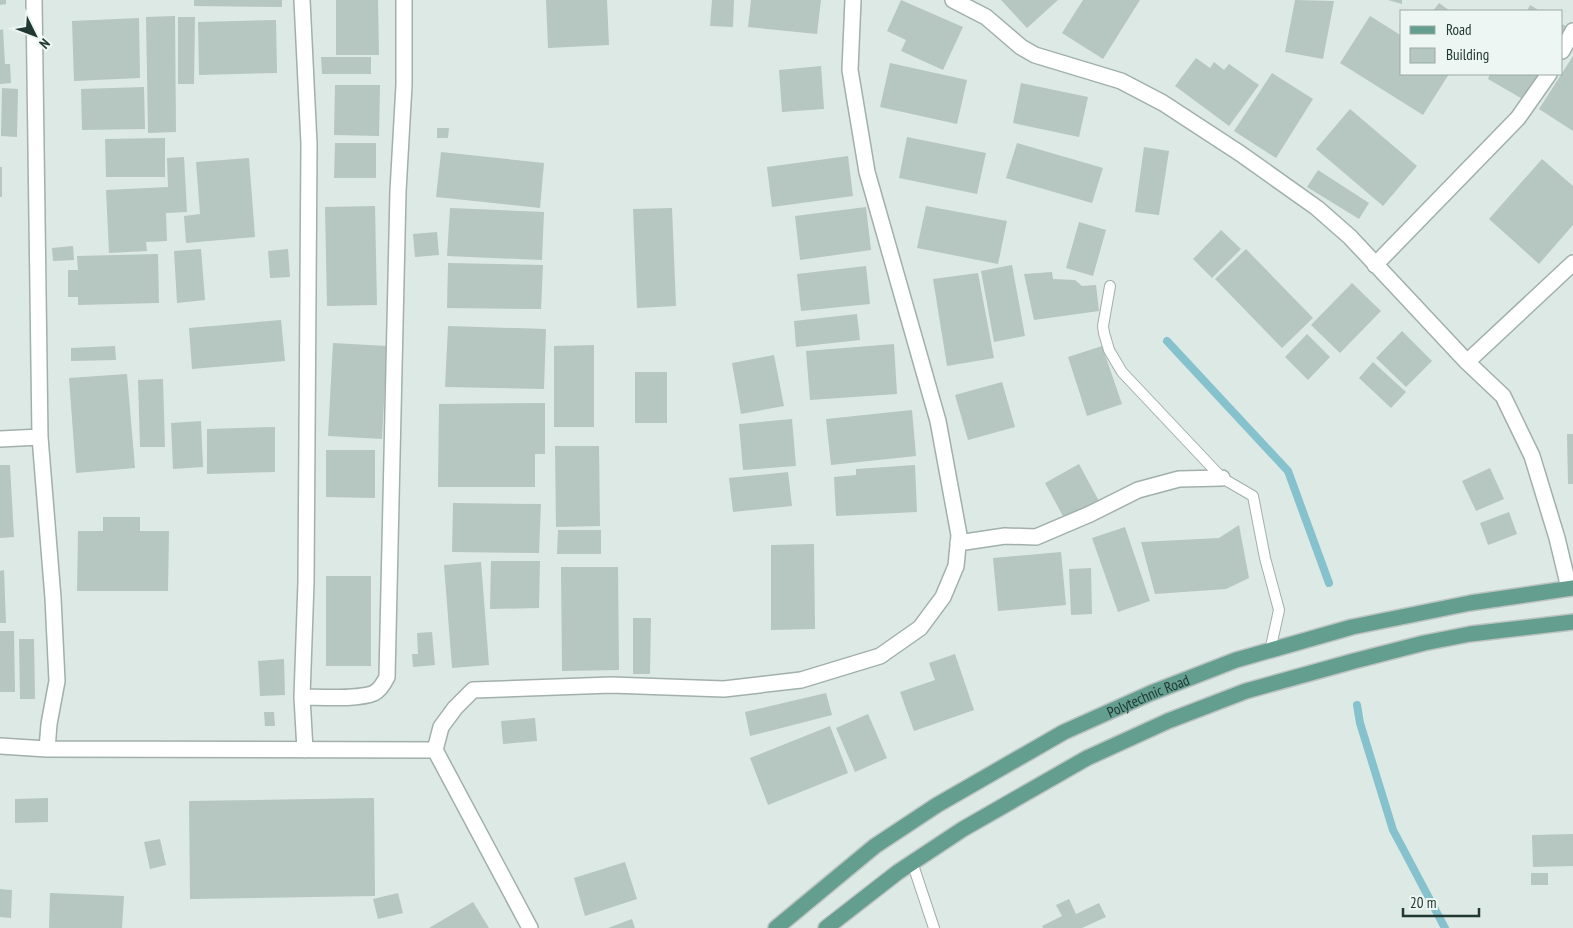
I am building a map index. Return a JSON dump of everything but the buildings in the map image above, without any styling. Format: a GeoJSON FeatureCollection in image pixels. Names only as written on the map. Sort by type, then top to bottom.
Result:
{"type":"FeatureCollection","features":[{"type":"Feature","properties":{"kind":"main road","name":"Polytechnic Road"},"geometry":{"type":"LineString","coordinates":[[776,928],[875,846],[937,805],[1064,732],[1151,693],[1236,660],[1352,627],[1420,613],[1571,588]]}},
{"type":"Feature","properties":{"kind":"main road","name":"Polytechnic Road"},"geometry":{"type":"LineString","coordinates":[[828,928],[912,862],[963,829],[1086,758],[1168,721],[1246,691],[1424,643],[1470,634],[1573,622]]}},
{"type":"Feature","properties":{"kind":"street"},"geometry":{"type":"LineString","coordinates":[[34,0],[40,438],[53,598],[57,681],[49,724],[47,749]]}},
{"type":"Feature","properties":{"kind":"street"},"geometry":{"type":"LineString","coordinates":[[302,0],[309,144],[306,582],[302,697],[305,750]]}},
{"type":"Feature","properties":{"kind":"street"},"geometry":{"type":"LineString","coordinates":[[302,697],[348,697],[375,692],[382,686],[387,677],[398,191],[404,85],[404,0]]}},
{"type":"Feature","properties":{"kind":"street"},"geometry":{"type":"LineString","coordinates":[[530,928],[435,750],[441,726],[473,690],[611,685],[724,689],[801,680],[880,656],[920,628],[943,597],[956,566],[960,535],[938,421],[867,172],[850,70],[853,0]]}},
{"type":"Feature","properties":{"kind":"street"},"geometry":{"type":"LineString","coordinates":[[953,0],[986,17],[1021,47],[1035,55],[1121,81],[1163,103],[1241,154],[1317,208],[1350,237],[1467,362],[1503,396],[1532,456],[1571,588]]}},
{"type":"Feature","properties":{"kind":"street"},"geometry":{"type":"LineString","coordinates":[[1563,50],[1573,31]]}},
{"type":"Feature","properties":{"kind":"street"},"geometry":{"type":"LineString","coordinates":[[1375,265],[1518,118],[1548,75]]}},
{"type":"Feature","properties":{"kind":"street"},"geometry":{"type":"LineString","coordinates":[[1467,362],[1573,263]]}},
{"type":"Feature","properties":{"kind":"street"},"geometry":{"type":"LineString","coordinates":[[0,439],[40,438]]}},
{"type":"Feature","properties":{"kind":"street"},"geometry":{"type":"LineString","coordinates":[[958,543],[1005,536],[1036,537],[1090,514],[1138,490],[1179,479],[1222,478]]}},
{"type":"Feature","properties":{"kind":"street"},"geometry":{"type":"LineString","coordinates":[[0,746],[47,749],[435,750]]}},
{"type":"Feature","properties":{"kind":"lane"},"geometry":{"type":"LineString","coordinates":[[1110,286],[1103,326],[1105,341],[1128,379],[1222,478],[1253,496],[1265,558],[1279,610],[1270,651]]}},
{"type":"Feature","properties":{"kind":"lane"},"geometry":{"type":"LineString","coordinates":[[912,862],[934,928]]}},
{"type":"Feature","properties":{"kind":"waterway"},"geometry":{"type":"LineString","coordinates":[[1167,341],[1288,471],[1329,583]]}},
{"type":"Feature","properties":{"kind":"waterway"},"geometry":{"type":"LineString","coordinates":[[1357,705],[1360,723],[1393,830],[1445,928]]}}]}
